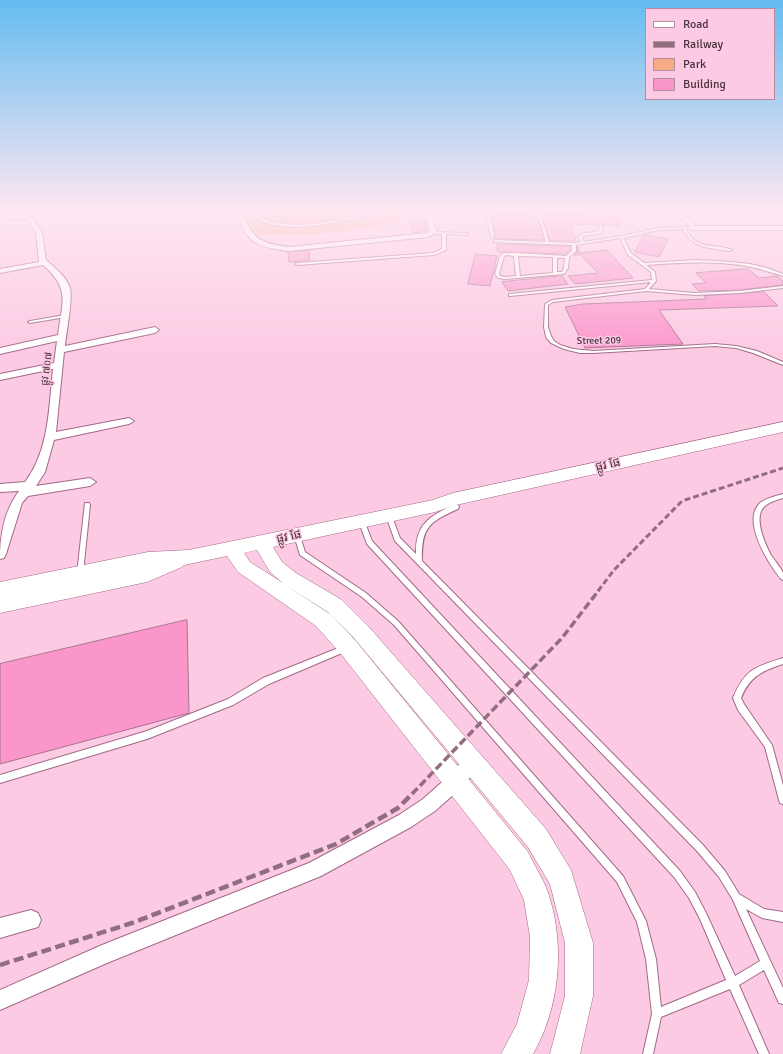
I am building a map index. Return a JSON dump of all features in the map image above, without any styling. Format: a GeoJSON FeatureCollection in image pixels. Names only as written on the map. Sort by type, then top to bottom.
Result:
{"type":"FeatureCollection","features":[{"type":"Feature","properties":{"kind":"main road","name":"ផ្លូវ ផែ"},"geometry":{"type":"LineString","coordinates":[[0,590],[148,559],[189,557],[362,522],[435,506],[453,499],[783,428]]}},
{"type":"Feature","properties":{"kind":"main road","name":"ផ្លូវ ផែ"},"geometry":{"type":"LineString","coordinates":[[435,506],[456,507],[783,437]]}},
{"type":"Feature","properties":{"kind":"main road"},"geometry":{"type":"LineString","coordinates":[[261,542],[276,567],[345,614],[537,838],[562,879],[579,943],[579,996],[565,1054]]}},
{"type":"Feature","properties":{"kind":"main road"},"geometry":{"type":"LineString","coordinates":[[230,548],[244,567],[323,620],[348,647],[456,780],[519,861],[537,899],[544,937],[543,980],[530,1030],[516,1054]]}},
{"type":"Feature","properties":{"kind":"main road","name":"ផ្លូវ ផែ"},"geometry":{"type":"LineString","coordinates":[[0,605],[147,574],[189,557]]}},
{"type":"Feature","properties":{"kind":"street"},"geometry":{"type":"LineString","coordinates":[[0,271],[43,262],[42,258]]}},
{"type":"Feature","properties":{"kind":"street","name":"ផ្លូវ ៧០៧"},"geometry":{"type":"LineString","coordinates":[[0,554],[17,502],[27,489],[43,462],[50,437],[67,294],[65,285],[52,268],[43,262]]}},
{"type":"Feature","properties":{"kind":"street"},"geometry":{"type":"LineString","coordinates":[[61,350],[155,330]]}},
{"type":"Feature","properties":{"kind":"street"},"geometry":{"type":"LineString","coordinates":[[0,351],[62,337]]}},
{"type":"Feature","properties":{"kind":"street"},"geometry":{"type":"LineString","coordinates":[[0,377],[59,365]]}},
{"type":"Feature","properties":{"kind":"street"},"geometry":{"type":"LineString","coordinates":[[50,437],[129,421]]}},
{"type":"Feature","properties":{"kind":"street"},"geometry":{"type":"LineString","coordinates":[[0,488],[27,489],[90,482]]}},
{"type":"Feature","properties":{"kind":"street"},"geometry":{"type":"LineString","coordinates":[[0,1000],[102,955],[315,870],[404,821],[429,805],[456,780],[472,762]]}},
{"type":"Feature","properties":{"kind":"street"},"geometry":{"type":"LineString","coordinates":[[0,928],[31,920]]}},
{"type":"Feature","properties":{"kind":"lane"},"geometry":{"type":"LineString","coordinates":[[297,264],[377,258]]}},
{"type":"Feature","properties":{"kind":"lane"},"geometry":{"type":"LineString","coordinates":[[501,258],[497,274],[498,277],[518,277],[563,273],[566,268],[567,258]]}},
{"type":"Feature","properties":{"kind":"lane"},"geometry":{"type":"LineString","coordinates":[[516,258],[518,277]]}},
{"type":"Feature","properties":{"kind":"lane"},"geometry":{"type":"LineString","coordinates":[[555,258],[555,273]]}},
{"type":"Feature","properties":{"kind":"lane"},"geometry":{"type":"LineString","coordinates":[[636,258],[645,264],[653,272],[654,281],[646,290]]}},
{"type":"Feature","properties":{"kind":"lane"},"geometry":{"type":"LineString","coordinates":[[645,264],[714,261],[752,267],[783,276]]}},
{"type":"Feature","properties":{"kind":"lane"},"geometry":{"type":"LineString","coordinates":[[510,295],[654,281]]}},
{"type":"Feature","properties":{"kind":"lane"},"geometry":{"type":"LineString","coordinates":[[646,290],[695,294],[740,292],[783,287]]}},
{"type":"Feature","properties":{"kind":"lane","name":"Street 209"},"geometry":{"type":"LineString","coordinates":[[646,290],[552,301],[546,305],[546,331],[557,343],[573,351],[593,352],[716,345],[736,347],[754,352],[783,364]]}},
{"type":"Feature","properties":{"kind":"lane"},"geometry":{"type":"LineString","coordinates":[[30,322],[65,316]]}},
{"type":"Feature","properties":{"kind":"lane"},"geometry":{"type":"LineString","coordinates":[[783,496],[766,503],[758,510],[756,524],[770,561],[783,577]]}},
{"type":"Feature","properties":{"kind":"lane"},"geometry":{"type":"LineString","coordinates":[[80,574],[87,505]]}},
{"type":"Feature","properties":{"kind":"lane"},"geometry":{"type":"LineString","coordinates":[[419,561],[418,545],[423,531],[431,518],[456,507]]}},
{"type":"Feature","properties":{"kind":"lane"},"geometry":{"type":"LineString","coordinates":[[389,516],[397,539],[700,848],[722,874],[736,897],[783,999]]}},
{"type":"Feature","properties":{"kind":"lane"},"geometry":{"type":"LineString","coordinates":[[362,522],[369,542],[677,874],[692,894],[703,916],[764,1054]]}},
{"type":"Feature","properties":{"kind":"lane"},"geometry":{"type":"LineString","coordinates":[[297,535],[302,553],[364,594],[396,623],[620,879],[641,921],[650,959],[657,1014],[648,1054]]}},
{"type":"Feature","properties":{"kind":"lane"},"geometry":{"type":"LineString","coordinates":[[0,779],[147,736],[230,702],[266,681],[348,647]]}},
{"type":"Feature","properties":{"kind":"lane"},"geometry":{"type":"LineString","coordinates":[[783,661],[754,671],[740,690],[737,698],[741,708],[768,745],[783,800]]}},
{"type":"Feature","properties":{"kind":"lane"},"geometry":{"type":"LineString","coordinates":[[736,897],[762,913],[783,917]]}},
{"type":"Feature","properties":{"kind":"lane"},"geometry":{"type":"LineString","coordinates":[[657,1014],[732,983],[767,964]]}},
{"type":"Feature","properties":{"kind":"building"},"geometry":{"type":"Polygon","coordinates":[[[289,258],[310,258],[310,260],[289,262],[289,258]]]}},
{"type":"Feature","properties":{"kind":"building"},"geometry":{"type":"Polygon","coordinates":[[[475,258],[496,258],[490,286],[468,284],[475,258]]]}},
{"type":"Feature","properties":{"kind":"building"},"geometry":{"type":"Polygon","coordinates":[[[584,258],[615,258],[633,278],[575,284],[568,276],[598,273],[584,258]]]}},
{"type":"Feature","properties":{"kind":"building"},"geometry":{"type":"Polygon","coordinates":[[[748,269],[759,278],[777,276],[783,281],[783,285],[740,290],[699,291],[692,284],[706,283],[696,273],[748,269]]]}},
{"type":"Feature","properties":{"kind":"building"},"geometry":{"type":"Polygon","coordinates":[[[562,276],[568,284],[508,291],[502,282],[562,276]]]}},
{"type":"Feature","properties":{"kind":"building"},"geometry":{"type":"Polygon","coordinates":[[[764,292],[778,306],[659,310],[683,344],[585,348],[565,307],[583,304],[707,299],[704,296],[764,292]]]}},
{"type":"Feature","properties":{"kind":"building"},"geometry":{"type":"Polygon","coordinates":[[[187,620],[189,713],[0,764],[0,664],[187,620]]]}},
{"type":"Feature","properties":{"kind":"railway"},"geometry":{"type":"LineString","coordinates":[[598,591],[614,570],[682,501],[783,468]]}},
{"type":"Feature","properties":{"kind":"railway"},"geometry":{"type":"LineString","coordinates":[[412,794],[562,638],[599,590]]}},
{"type":"Feature","properties":{"kind":"railway"},"geometry":{"type":"LineString","coordinates":[[0,965],[132,923],[336,844],[398,808],[412,794]]}}]}
